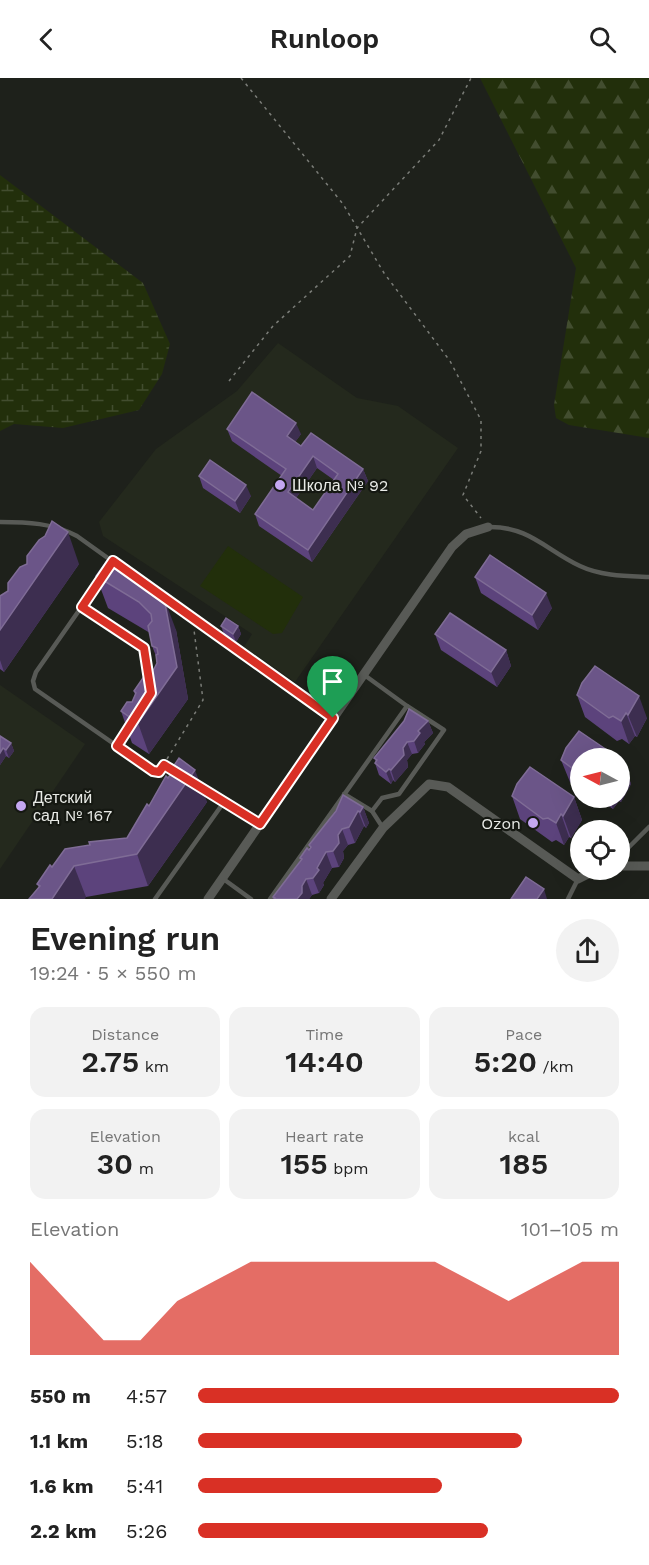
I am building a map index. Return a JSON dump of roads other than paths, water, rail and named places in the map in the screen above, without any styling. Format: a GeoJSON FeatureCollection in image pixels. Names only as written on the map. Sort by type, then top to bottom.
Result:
{"type":"FeatureCollection","features":[{"type":"Feature","properties":{"kind":"street"},"geometry":{"type":"LineString","coordinates":[[208,899],[452,547],[465,534],[488,527]]}},
{"type":"Feature","properties":{"kind":"street"},"geometry":{"type":"LineString","coordinates":[[331,899],[383,828],[419,791],[429,784],[439,783],[570,873]]}},
{"type":"Feature","properties":{"kind":"street"},"geometry":{"type":"LineString","coordinates":[[630,866],[649,866]]}},
{"type":"Feature","properties":{"kind":"lane"},"geometry":{"type":"LineString","coordinates":[[0,522],[30,522],[65,530],[113,561],[333,718]]}},
{"type":"Feature","properties":{"kind":"lane"},"geometry":{"type":"LineString","coordinates":[[488,527],[507,527],[523,531],[582,567],[618,576],[649,577]]}},
{"type":"Feature","properties":{"kind":"lane"},"geometry":{"type":"LineString","coordinates":[[61,536],[65,530]]}},
{"type":"Feature","properties":{"kind":"lane"},"geometry":{"type":"LineString","coordinates":[[113,561],[36,672],[33,681],[35,689],[153,771],[159,772],[164,765],[185,777]]}},
{"type":"Feature","properties":{"kind":"lane"},"geometry":{"type":"LineString","coordinates":[[82,607],[144,648],[149,682]]}},
{"type":"Feature","properties":{"kind":"lane"},"geometry":{"type":"LineString","coordinates":[[363,674],[444,730],[399,794],[382,798],[372,811]]}},
{"type":"Feature","properties":{"kind":"lane"},"geometry":{"type":"LineString","coordinates":[[270,899],[407,706]]}},
{"type":"Feature","properties":{"kind":"lane"},"geometry":{"type":"LineString","coordinates":[[117,746],[134,720]]}},
{"type":"Feature","properties":{"kind":"lane"},"geometry":{"type":"LineString","coordinates":[[195,783],[260,824]]}},
{"type":"Feature","properties":{"kind":"lane"},"geometry":{"type":"LineString","coordinates":[[345,794],[372,811],[383,828]]}},
{"type":"Feature","properties":{"kind":"lane"},"geometry":{"type":"LineString","coordinates":[[155,899],[224,802]]}},
{"type":"Feature","properties":{"kind":"lane"},"geometry":{"type":"LineString","coordinates":[[630,846],[649,828]]}},
{"type":"Feature","properties":{"kind":"lane"},"geometry":{"type":"LineString","coordinates":[[222,878],[251,899]]}},
{"type":"Feature","properties":{"kind":"lane"},"geometry":{"type":"LineString","coordinates":[[568,899],[578,880]]}},
{"type":"Feature","properties":{"kind":"place","name":"Школа № 92"},"geometry":{"type":"Point","coordinates":[280,485]}},
{"type":"Feature","properties":{"kind":"place","name":"Детский сад № 167"},"geometry":{"type":"Point","coordinates":[21,806]}},
{"type":"Feature","properties":{"kind":"place","name":"Ozon"},"geometry":{"type":"Point","coordinates":[533,823]}}]}
